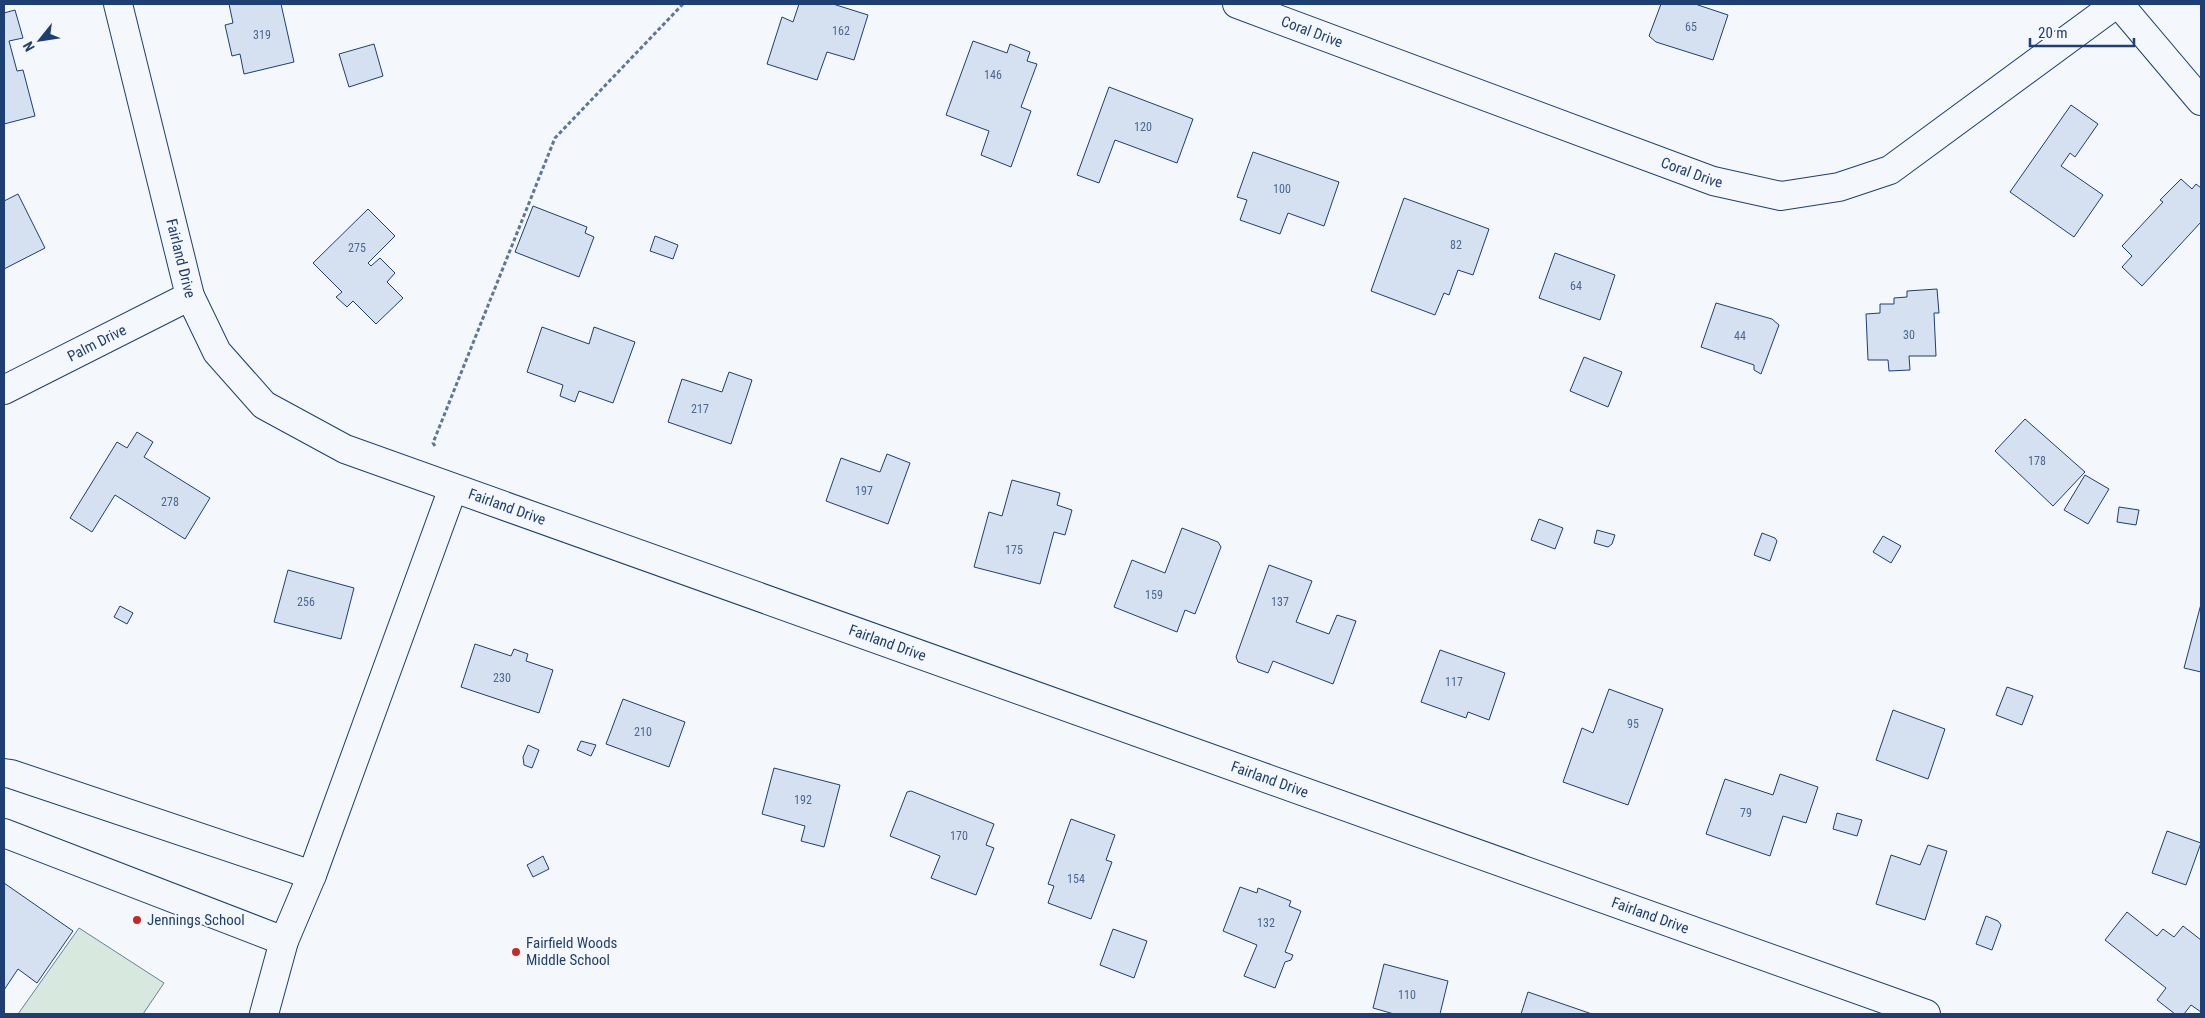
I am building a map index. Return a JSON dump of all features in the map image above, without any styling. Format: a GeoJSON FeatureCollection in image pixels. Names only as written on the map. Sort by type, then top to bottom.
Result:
{"type":"FeatureCollection","features":[{"type":"Feature","properties":{"kind":"street","name":"Fairland Drive"},"geometry":{"type":"LineString","coordinates":[[118,4],[190,296],[217,352],[264,405],[345,449],[1926,1014]]}},
{"type":"Feature","properties":{"kind":"street","name":"Coral Drive"},"geometry":{"type":"LineString","coordinates":[[1237,4],[1713,181],[1781,196],[1839,187],[1890,170],[2118,4]]}},
{"type":"Feature","properties":{"kind":"street"},"geometry":{"type":"LineString","coordinates":[[2118,4],[2201,101]]}},
{"type":"Feature","properties":{"kind":"street","name":"Palm Drive"},"geometry":{"type":"LineString","coordinates":[[4,390],[190,296]]}},
{"type":"Feature","properties":{"kind":"street"},"geometry":{"type":"LineString","coordinates":[[264,1014],[284,941],[312,875],[453,488]]}},
{"type":"Feature","properties":{"kind":"street"},"geometry":{"type":"LineString","coordinates":[[4,773],[312,875]]}},
{"type":"Feature","properties":{"kind":"street"},"geometry":{"type":"LineString","coordinates":[[4,833],[284,941]]}},
{"type":"Feature","properties":{"kind":"shaded area"},"geometry":{"type":"Polygon","coordinates":[[[79,928],[164,983],[143,1014],[18,1014],[79,928]]]}},
{"type":"Feature","properties":{"kind":"building"},"geometry":{"type":"Polygon","coordinates":[[[229,4],[281,4],[294,62],[244,74],[240,54],[232,56],[225,25],[233,23],[229,4]]]}},
{"type":"Feature","properties":{"kind":"building"},"geometry":{"type":"Polygon","coordinates":[[[799,4],[833,4],[868,15],[854,60],[827,52],[817,80],[767,64],[782,17],[793,22],[799,4]]]}},
{"type":"Feature","properties":{"kind":"building"},"geometry":{"type":"Polygon","coordinates":[[[1661,4],[1695,4],[1728,15],[1713,60],[1656,42],[1649,36],[1661,4]]]}},
{"type":"Feature","properties":{"kind":"building"},"geometry":{"type":"Polygon","coordinates":[[[15,10],[23,38],[9,41],[17,71],[23,70],[35,116],[4,124],[4,13],[15,10]]]}},
{"type":"Feature","properties":{"kind":"building"},"geometry":{"type":"Polygon","coordinates":[[[973,41],[1007,53],[1010,44],[1030,52],[1027,61],[1037,64],[1021,107],[1031,111],[1011,167],[981,155],[989,131],[946,115],[973,41]]]}},
{"type":"Feature","properties":{"kind":"building"},"geometry":{"type":"Polygon","coordinates":[[[374,44],[383,76],[349,87],[339,54],[374,44]]]}},
{"type":"Feature","properties":{"kind":"building"},"geometry":{"type":"Polygon","coordinates":[[[1109,87],[1193,119],[1177,163],[1115,140],[1099,183],[1077,175],[1109,87]]]}},
{"type":"Feature","properties":{"kind":"building"},"geometry":{"type":"Polygon","coordinates":[[[2071,105],[2098,124],[2075,157],[2070,153],[2061,166],[2103,195],[2074,237],[2010,192],[2071,105]]]}},
{"type":"Feature","properties":{"kind":"building"},"geometry":{"type":"Polygon","coordinates":[[[1253,152],[1339,182],[1324,226],[1288,213],[1280,234],[1240,220],[1247,200],[1237,197],[1253,152]]]}},
{"type":"Feature","properties":{"kind":"building"},"geometry":{"type":"Polygon","coordinates":[[[2181,179],[2192,189],[2196,184],[2201,188],[2201,222],[2142,286],[2122,267],[2132,256],[2122,246],[2163,202],[2160,200],[2181,179]]]}},
{"type":"Feature","properties":{"kind":"building"},"geometry":{"type":"Polygon","coordinates":[[[18,194],[45,248],[4,269],[4,201],[18,194]]]}},
{"type":"Feature","properties":{"kind":"building"},"geometry":{"type":"Polygon","coordinates":[[[1404,198],[1489,229],[1473,275],[1458,270],[1449,295],[1444,293],[1435,315],[1371,291],[1404,198]]]}},
{"type":"Feature","properties":{"kind":"building"},"geometry":{"type":"Polygon","coordinates":[[[533,206],[587,227],[585,233],[594,237],[579,277],[515,252],[533,206]]]}},
{"type":"Feature","properties":{"kind":"building"},"geometry":{"type":"Polygon","coordinates":[[[368,209],[395,236],[368,263],[371,266],[380,258],[395,273],[387,282],[403,298],[376,324],[353,301],[347,307],[336,297],[342,292],[313,263],[368,209]]]}},
{"type":"Feature","properties":{"kind":"building"},"geometry":{"type":"Polygon","coordinates":[[[655,236],[678,245],[673,259],[650,251],[655,236]]]}},
{"type":"Feature","properties":{"kind":"building"},"geometry":{"type":"Polygon","coordinates":[[[1555,253],[1615,275],[1600,320],[1539,298],[1555,253]]]}},
{"type":"Feature","properties":{"kind":"building"},"geometry":{"type":"Polygon","coordinates":[[[1937,289],[1939,313],[1934,313],[1936,356],[1909,356],[1910,370],[1889,371],[1888,360],[1868,360],[1866,314],[1880,313],[1880,304],[1894,304],[1894,298],[1907,297],[1907,291],[1937,289]]]}},
{"type":"Feature","properties":{"kind":"building"},"geometry":{"type":"Polygon","coordinates":[[[1716,303],[1772,319],[1779,325],[1761,374],[1754,370],[1754,365],[1701,347],[1716,303]]]}},
{"type":"Feature","properties":{"kind":"building"},"geometry":{"type":"Polygon","coordinates":[[[542,327],[589,344],[594,327],[635,342],[613,403],[579,391],[575,402],[560,396],[563,385],[527,372],[542,327]]]}},
{"type":"Feature","properties":{"kind":"building"},"geometry":{"type":"Polygon","coordinates":[[[1584,357],[1622,372],[1608,407],[1570,391],[1584,357]]]}},
{"type":"Feature","properties":{"kind":"building"},"geometry":{"type":"Polygon","coordinates":[[[729,372],[752,380],[731,444],[668,422],[682,379],[722,392],[729,372]]]}},
{"type":"Feature","properties":{"kind":"building"},"geometry":{"type":"Polygon","coordinates":[[[2025,419],[2085,472],[2053,506],[1995,451],[2025,419]]]}},
{"type":"Feature","properties":{"kind":"building"},"geometry":{"type":"Polygon","coordinates":[[[137,432],[153,442],[144,457],[210,498],[185,539],[115,495],[92,532],[70,518],[117,442],[127,448],[137,432]]]}},
{"type":"Feature","properties":{"kind":"building"},"geometry":{"type":"Polygon","coordinates":[[[887,454],[910,463],[888,524],[826,501],[841,458],[880,472],[887,454]]]}},
{"type":"Feature","properties":{"kind":"building"},"geometry":{"type":"Polygon","coordinates":[[[2085,475],[2109,489],[2088,524],[2064,510],[2085,475]]]}},
{"type":"Feature","properties":{"kind":"building"},"geometry":{"type":"Polygon","coordinates":[[[1012,480],[1060,493],[1057,505],[1072,510],[1065,535],[1054,532],[1040,584],[974,567],[989,512],[1002,516],[1012,480]]]}},
{"type":"Feature","properties":{"kind":"building"},"geometry":{"type":"Polygon","coordinates":[[[2119,507],[2139,510],[2136,525],[2117,522],[2119,507]]]}},
{"type":"Feature","properties":{"kind":"building"},"geometry":{"type":"Polygon","coordinates":[[[1539,519],[1563,528],[1555,549],[1531,540],[1539,519]]]}},
{"type":"Feature","properties":{"kind":"building"},"geometry":{"type":"Polygon","coordinates":[[[1182,528],[1218,542],[1221,547],[1195,614],[1185,610],[1177,632],[1114,607],[1132,560],[1165,573],[1182,528]]]}},
{"type":"Feature","properties":{"kind":"building"},"geometry":{"type":"Polygon","coordinates":[[[1597,530],[1615,535],[1612,544],[1608,547],[1594,543],[1597,530]]]}},
{"type":"Feature","properties":{"kind":"building"},"geometry":{"type":"Polygon","coordinates":[[[1762,533],[1775,538],[1777,541],[1770,561],[1754,555],[1762,533]]]}},
{"type":"Feature","properties":{"kind":"building"},"geometry":{"type":"Polygon","coordinates":[[[1883,536],[1901,546],[1891,563],[1873,552],[1883,536]]]}},
{"type":"Feature","properties":{"kind":"building"},"geometry":{"type":"Polygon","coordinates":[[[1269,565],[1312,581],[1296,622],[1329,634],[1337,615],[1356,621],[1333,684],[1273,661],[1268,673],[1238,662],[1236,657],[1269,565]]]}},
{"type":"Feature","properties":{"kind":"building"},"geometry":{"type":"Polygon","coordinates":[[[288,570],[354,588],[341,639],[274,622],[288,570]]]}},
{"type":"Feature","properties":{"kind":"building"},"geometry":{"type":"Polygon","coordinates":[[[2201,604],[2201,672],[2184,668],[2201,604]]]}},
{"type":"Feature","properties":{"kind":"building"},"geometry":{"type":"Polygon","coordinates":[[[120,606],[133,613],[127,624],[114,617],[120,606]]]}},
{"type":"Feature","properties":{"kind":"building"},"geometry":{"type":"Polygon","coordinates":[[[475,644],[511,656],[514,649],[528,654],[526,661],[553,670],[539,713],[461,687],[475,644]]]}},
{"type":"Feature","properties":{"kind":"building"},"geometry":{"type":"Polygon","coordinates":[[[1440,650],[1505,673],[1489,720],[1468,712],[1466,718],[1421,702],[1440,650]]]}},
{"type":"Feature","properties":{"kind":"building"},"geometry":{"type":"Polygon","coordinates":[[[2007,687],[2033,696],[2022,725],[1996,715],[2007,687]]]}},
{"type":"Feature","properties":{"kind":"building"},"geometry":{"type":"Polygon","coordinates":[[[1609,689],[1663,709],[1628,805],[1563,782],[1582,728],[1593,733],[1609,689]]]}},
{"type":"Feature","properties":{"kind":"building"},"geometry":{"type":"Polygon","coordinates":[[[623,699],[685,722],[669,767],[606,744],[623,699]]]}},
{"type":"Feature","properties":{"kind":"building"},"geometry":{"type":"Polygon","coordinates":[[[1893,710],[1945,729],[1928,779],[1876,760],[1893,710]]]}},
{"type":"Feature","properties":{"kind":"building"},"geometry":{"type":"Polygon","coordinates":[[[581,741],[596,745],[591,756],[577,750],[581,741]]]}},
{"type":"Feature","properties":{"kind":"building"},"geometry":{"type":"Polygon","coordinates":[[[528,745],[539,750],[532,768],[524,765],[523,757],[528,745]]]}},
{"type":"Feature","properties":{"kind":"building"},"geometry":{"type":"Polygon","coordinates":[[[774,768],[840,785],[824,847],[801,841],[805,826],[762,814],[774,768]]]}},
{"type":"Feature","properties":{"kind":"building"},"geometry":{"type":"Polygon","coordinates":[[[1780,774],[1818,787],[1806,823],[1783,816],[1770,856],[1706,834],[1725,779],[1773,795],[1780,774]]]}},
{"type":"Feature","properties":{"kind":"building"},"geometry":{"type":"Polygon","coordinates":[[[911,791],[994,824],[986,845],[994,848],[976,895],[931,878],[940,856],[890,836],[907,792],[911,791]]]}},
{"type":"Feature","properties":{"kind":"building"},"geometry":{"type":"Polygon","coordinates":[[[1837,813],[1862,820],[1857,836],[1833,829],[1837,813]]]}},
{"type":"Feature","properties":{"kind":"building"},"geometry":{"type":"Polygon","coordinates":[[[1071,819],[1115,835],[1106,860],[1112,862],[1091,919],[1048,903],[1054,886],[1048,884],[1071,819]]]}},
{"type":"Feature","properties":{"kind":"building"},"geometry":{"type":"Polygon","coordinates":[[[2167,831],[2201,843],[2186,885],[2152,873],[2167,831]]]}},
{"type":"Feature","properties":{"kind":"building"},"geometry":{"type":"Polygon","coordinates":[[[1928,845],[1947,851],[1925,920],[1876,904],[1891,855],[1920,865],[1928,845]]]}},
{"type":"Feature","properties":{"kind":"building"},"geometry":{"type":"Polygon","coordinates":[[[543,856],[549,869],[533,877],[527,865],[543,856]]]}},
{"type":"Feature","properties":{"kind":"building"},"geometry":{"type":"Polygon","coordinates":[[[4,883],[73,931],[37,983],[18,969],[4,990],[4,883]]]}},
{"type":"Feature","properties":{"kind":"building"},"geometry":{"type":"Polygon","coordinates":[[[1240,887],[1257,893],[1258,888],[1291,901],[1289,906],[1301,911],[1285,952],[1293,955],[1291,960],[1285,962],[1275,988],[1244,976],[1257,945],[1223,931],[1240,887]]]}},
{"type":"Feature","properties":{"kind":"building"},"geometry":{"type":"Polygon","coordinates":[[[2127,912],[2157,936],[2163,929],[2174,937],[2183,926],[2201,940],[2201,1012],[2191,1005],[2184,1014],[2175,1014],[2157,1000],[2166,988],[2105,940],[2127,912]]]}},
{"type":"Feature","properties":{"kind":"building"},"geometry":{"type":"Polygon","coordinates":[[[1986,916],[1998,921],[2001,925],[1992,950],[1976,944],[1986,916]]]}},
{"type":"Feature","properties":{"kind":"building"},"geometry":{"type":"Polygon","coordinates":[[[1113,929],[1147,941],[1134,978],[1100,965],[1113,929]]]}},
{"type":"Feature","properties":{"kind":"building"},"geometry":{"type":"Polygon","coordinates":[[[1384,964],[1448,981],[1440,1014],[1394,1014],[1373,1008],[1384,964]]]}},
{"type":"Feature","properties":{"kind":"building"},"geometry":{"type":"Polygon","coordinates":[[[1528,992],[1592,1014],[1521,1014],[1528,992]]]}},
{"type":"Feature","properties":{"kind":"place","name":"Jennings School"},"geometry":{"type":"Point","coordinates":[137,920]}},
{"type":"Feature","properties":{"kind":"place","name":"Fairfield Woods Middle School"},"geometry":{"type":"Point","coordinates":[516,952]}}]}
